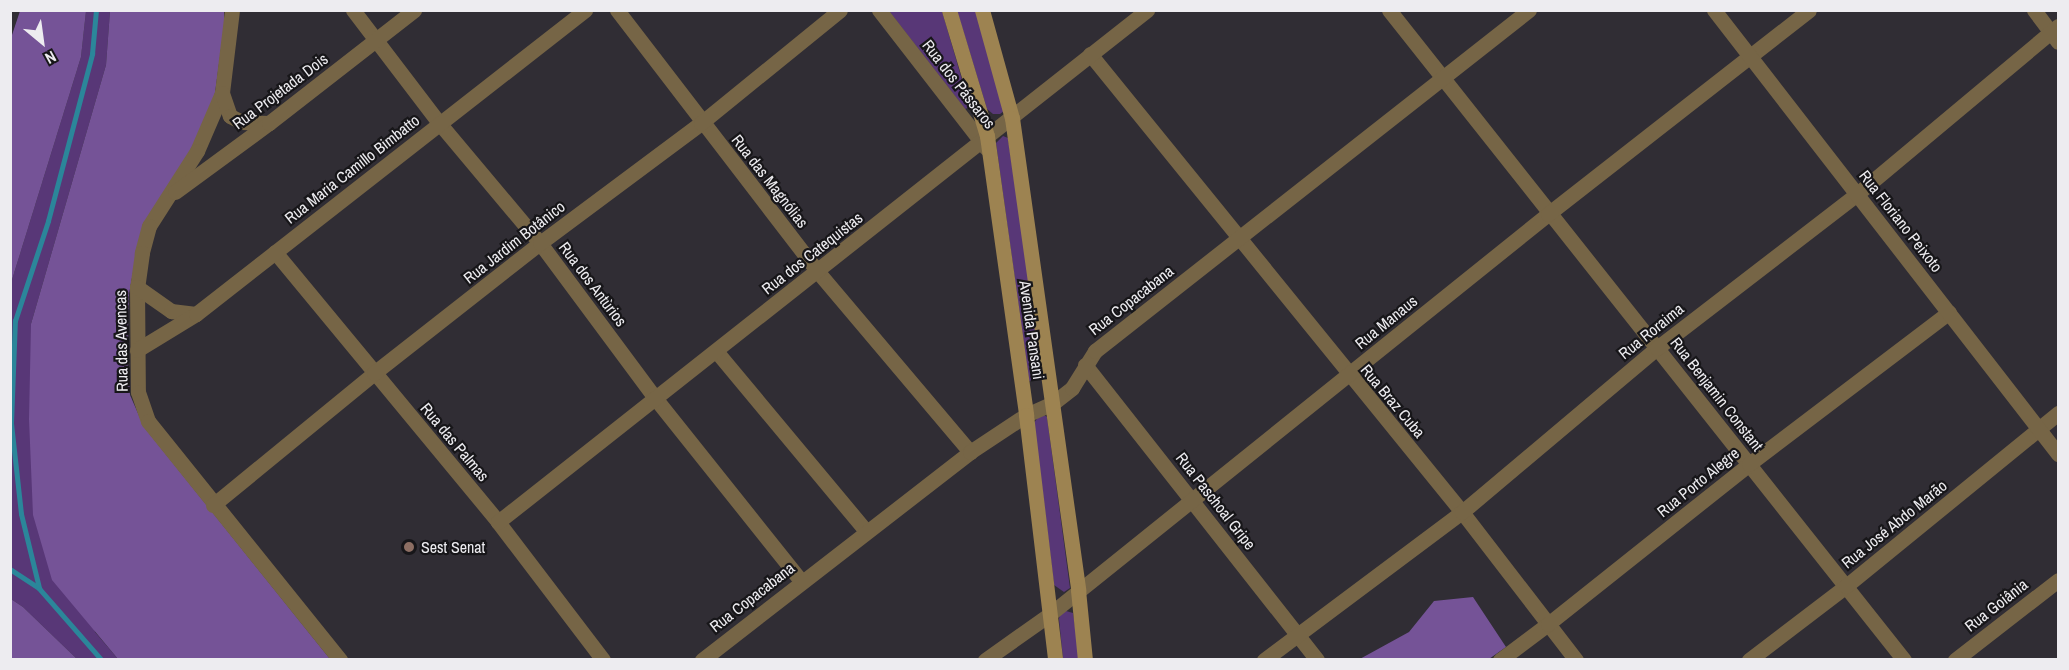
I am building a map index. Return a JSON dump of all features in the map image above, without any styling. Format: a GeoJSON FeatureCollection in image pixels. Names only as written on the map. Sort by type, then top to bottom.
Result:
{"type":"FeatureCollection","features":[{"type":"Feature","properties":{"kind":"main road","name":"Avenida Pansani"},"geometry":{"type":"LineString","coordinates":[[949,10],[985,142],[1026,415],[1055,660]]}},
{"type":"Feature","properties":{"kind":"main road","name":"Avenida Pansani"},"geometry":{"type":"LineString","coordinates":[[982,10],[1012,118],[1053,403],[1085,660]]}},
{"type":"Feature","properties":{"kind":"street","name":"Rua dos Antùrios"},"geometry":{"type":"LineString","coordinates":[[352,10],[440,124],[540,243],[655,398],[801,581]]}},
{"type":"Feature","properties":{"kind":"street","name":"Rua Projetada Dois"},"geometry":{"type":"LineString","coordinates":[[167,197],[269,123],[414,10]]}},
{"type":"Feature","properties":{"kind":"street","name":"Rua Maria Camillo Bimbatto"},"geometry":{"type":"LineString","coordinates":[[136,350],[196,314],[585,10]]}},
{"type":"Feature","properties":{"kind":"street","name":"Rua das Magnólias"},"geometry":{"type":"LineString","coordinates":[[617,10],[701,123],[818,272],[970,452]]}},
{"type":"Feature","properties":{"kind":"street","name":"Rua Jardim Botânico"},"geometry":{"type":"LineString","coordinates":[[213,504],[540,243],[701,123],[840,10]]}},
{"type":"Feature","properties":{"kind":"street","name":"Rua dos Pássaros"},"geometry":{"type":"LineString","coordinates":[[879,10],[985,142]]}},
{"type":"Feature","properties":{"kind":"street","name":"Rua dos Catequistas"},"geometry":{"type":"LineString","coordinates":[[498,522],[985,142],[1090,54],[1147,10]]}},
{"type":"Feature","properties":{"kind":"street","name":"Rua Benjamin Constant"},"geometry":{"type":"LineString","coordinates":[[1389,10],[1548,214],[1658,348],[1904,660]]}},
{"type":"Feature","properties":{"kind":"street","name":"Rua Copacabana"},"geometry":{"type":"LineString","coordinates":[[702,660],[970,452],[1026,415],[1053,403],[1072,388],[1095,351],[1529,10]]}},
{"type":"Feature","properties":{"kind":"street","name":"Rua Floriano Peixoto"},"geometry":{"type":"LineString","coordinates":[[1714,10],[2058,454]]}},
{"type":"Feature","properties":{"kind":"street","name":"Rua Manaus"},"geometry":{"type":"LineString","coordinates":[[986,660],[1050,614],[1548,214],[1809,10]]}},
{"type":"Feature","properties":{"kind":"street"},"geometry":{"type":"LineString","coordinates":[[2034,10],[2056,34]]}},
{"type":"Feature","properties":{"kind":"street","name":"Rua das Avencas"},"geometry":{"type":"LineString","coordinates":[[235,14],[222,93],[203,141],[149,226],[137,287],[138,392],[148,421],[340,660]]}},
{"type":"Feature","properties":{"kind":"street","name":"Rua Roraima"},"geometry":{"type":"LineString","coordinates":[[1264,660],[1297,632],[1462,512],[1658,348],[1857,194],[2056,34]]}},
{"type":"Feature","properties":{"kind":"street","name":"Rua Braz Cuba"},"geometry":{"type":"LineString","coordinates":[[1090,54],[1462,512],[1576,660]]}},
{"type":"Feature","properties":{"kind":"street"},"geometry":{"type":"LineString","coordinates":[[222,93],[230,116],[242,122],[269,123]]}},
{"type":"Feature","properties":{"kind":"street","name":"Rua das Palmas"},"geometry":{"type":"LineString","coordinates":[[275,252],[498,522],[603,660]]}},
{"type":"Feature","properties":{"kind":"street"},"geometry":{"type":"LineString","coordinates":[[137,287],[171,311],[196,314]]}},
{"type":"Feature","properties":{"kind":"street","name":"Rua Porto Alegre"},"geometry":{"type":"LineString","coordinates":[[1500,660],[1949,312]]}},
{"type":"Feature","properties":{"kind":"street"},"geometry":{"type":"LineString","coordinates":[[716,351],[866,531]]}},
{"type":"Feature","properties":{"kind":"street","name":"Rua Paschoal Gripe"},"geometry":{"type":"LineString","coordinates":[[1085,365],[1317,660]]}},
{"type":"Feature","properties":{"kind":"street","name":"Rua José Abdo Marão"},"geometry":{"type":"LineString","coordinates":[[1749,660],[1846,586],[2058,413]]}},
{"type":"Feature","properties":{"kind":"street","name":"Rua Goiânia"},"geometry":{"type":"LineString","coordinates":[[1955,660],[2058,580]]}},
{"type":"Feature","properties":{"kind":"shaded area"},"geometry":{"type":"Polygon","coordinates":[[[20,11],[86,11],[81,57],[11,283],[10,41],[20,11]]]}},
{"type":"Feature","properties":{"kind":"shaded area"},"geometry":{"type":"Polygon","coordinates":[[[86,11],[110,11],[106,65],[31,324],[95,632],[118,659],[77,659],[23,607],[11,599],[11,283],[81,57],[86,11]]]}},
{"type":"Feature","properties":{"kind":"shaded area"},"geometry":{"type":"Polygon","coordinates":[[[110,11],[224,11],[215,93],[203,130],[136,256],[129,294],[127,355],[130,395],[144,427],[330,659],[118,659],[52,580],[33,515],[29,419],[31,324],[106,65],[110,11]]]}},
{"type":"Feature","properties":{"kind":"shaded area"},"geometry":{"type":"Polygon","coordinates":[[[889,11],[942,11],[970,107],[965,109],[889,11]]]}},
{"type":"Feature","properties":{"kind":"shaded area"},"geometry":{"type":"Polygon","coordinates":[[[957,11],[976,11],[1004,111],[1000,114],[993,114],[987,109],[957,11]]]}},
{"type":"Feature","properties":{"kind":"shaded area"},"geometry":{"type":"Polygon","coordinates":[[[1003,136],[1008,138],[1044,380],[1037,378],[1029,381],[996,143],[1003,136]]]}},
{"type":"Feature","properties":{"kind":"shaded area"},"geometry":{"type":"Polygon","coordinates":[[[1044,415],[1047,417],[1070,588],[1064,592],[1054,585],[1034,423],[1038,417],[1044,415]]]}},
{"type":"Feature","properties":{"kind":"shaded area"},"geometry":{"type":"Polygon","coordinates":[[[1473,597],[1506,647],[1489,659],[1358,660],[1409,632],[1434,601],[1473,597]]]}},
{"type":"Feature","properties":{"kind":"shaded area"},"geometry":{"type":"Polygon","coordinates":[[[11,599],[23,607],[77,659],[11,659],[11,599]]]}},
{"type":"Feature","properties":{"kind":"shaded area"},"geometry":{"type":"Polygon","coordinates":[[[1066,611],[1073,613],[1080,659],[1063,659],[1059,619],[1060,614],[1066,611]]]}},
{"type":"Feature","properties":{"kind":"waterway"},"geometry":{"type":"LineString","coordinates":[[39,588],[21,514],[11,423],[15,321],[48,221],[92,54],[96,10]]}},
{"type":"Feature","properties":{"kind":"waterway"},"geometry":{"type":"LineString","coordinates":[[10,569],[39,588],[102,660]]}},
{"type":"Feature","properties":{"kind":"place","name":"Sest Senat"},"geometry":{"type":"Point","coordinates":[409,547]}}]}
